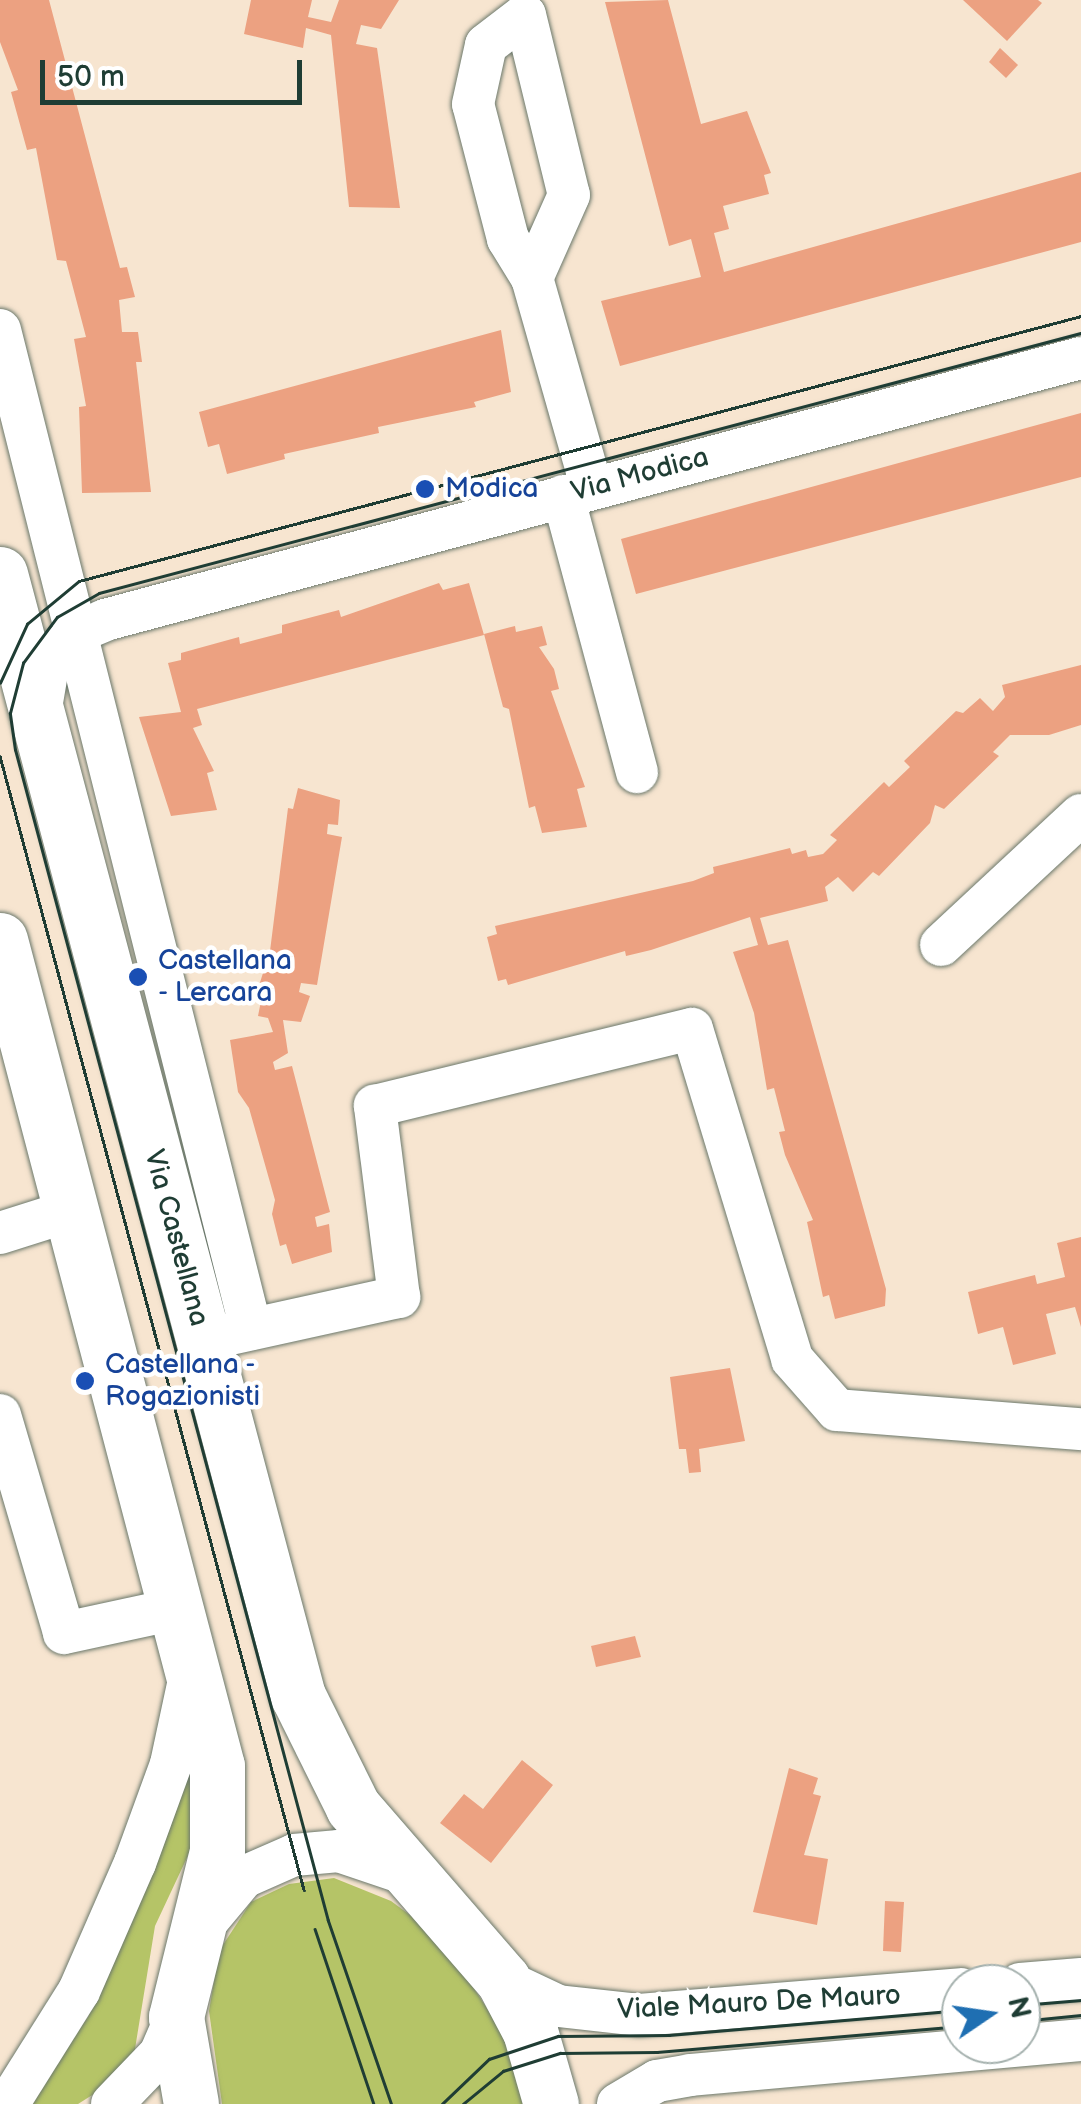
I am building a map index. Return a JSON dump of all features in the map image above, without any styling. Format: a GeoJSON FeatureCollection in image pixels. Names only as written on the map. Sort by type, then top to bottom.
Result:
{"type":"FeatureCollection","features":[{"type":"Feature","properties":{"kind":"main road","name":"Via Castellana"},"geometry":{"type":"LineString","coordinates":[[0,574],[40,730],[227,1335],[298,1696],[332,1774],[410,1875],[503,1980],[530,2032],[551,2104]]}},
{"type":"Feature","properties":{"kind":"main road"},"geometry":{"type":"LineString","coordinates":[[0,940],[187,1631],[218,1766],[220,1816],[176,2018],[191,2104]]}},
{"type":"Feature","properties":{"kind":"street"},"geometry":{"type":"LineString","coordinates":[[532,278],[568,195],[525,15],[486,45],[473,104],[508,239],[532,278],[637,772]]}},
{"type":"Feature","properties":{"kind":"street"},"geometry":{"type":"LineString","coordinates":[[0,330],[76,633],[227,1335],[399,1297],[376,1106],[692,1028],[792,1359],[837,1410],[1081,1429]]}},
{"type":"Feature","properties":{"kind":"street","name":"Via Modica"},"geometry":{"type":"LineString","coordinates":[[76,633],[578,492],[1081,358]]}},
{"type":"Feature","properties":{"kind":"street"},"geometry":{"type":"LineString","coordinates":[[40,730],[43,675],[76,633]]}},
{"type":"Feature","properties":{"kind":"street"},"geometry":{"type":"LineString","coordinates":[[940,945],[1081,815]]}},
{"type":"Feature","properties":{"kind":"street"},"geometry":{"type":"LineString","coordinates":[[0,1234],[72,1210]]}},
{"type":"Feature","properties":{"kind":"street"},"geometry":{"type":"LineString","coordinates":[[0,1415],[64,1633],[187,1631],[171,1764],[135,1863],[78,1991],[8,2104]]}},
{"type":"Feature","properties":{"kind":"street"},"geometry":{"type":"LineString","coordinates":[[193,1943],[220,1900],[244,1877],[294,1855],[339,1852],[410,1875]]}},
{"type":"Feature","properties":{"kind":"street"},"geometry":{"type":"LineString","coordinates":[[1041,1982],[1081,1978]]}},
{"type":"Feature","properties":{"kind":"street","name":"Viale Mauro De Mauro"},"geometry":{"type":"LineString","coordinates":[[503,1980],[558,2006],[638,2015],[941,1991]]}},
{"type":"Feature","properties":{"kind":"street"},"geometry":{"type":"LineString","coordinates":[[112,2104],[160,2054],[176,2018]]}},
{"type":"Feature","properties":{"kind":"street"},"geometry":{"type":"LineString","coordinates":[[618,2104],[657,2081],[690,2074],[1081,2040]]}},
{"type":"Feature","properties":{"kind":"green space"},"geometry":{"type":"Polygon","coordinates":[[[192,1744],[192,1847],[155,1926],[134,2055],[105,2087],[78,2104],[25,2104],[88,2017],[192,1744]]]}},
{"type":"Feature","properties":{"kind":"green space"},"geometry":{"type":"Polygon","coordinates":[[[334,1878],[391,1901],[441,1938],[507,2039],[528,2104],[222,2104],[209,2011],[219,1951],[251,1902],[289,1884],[334,1878]]]}},
{"type":"Feature","properties":{"kind":"building"},"geometry":{"type":"Polygon","coordinates":[[[0,0],[49,0],[120,268],[127,267],[135,297],[119,300],[122,332],[138,332],[142,362],[136,362],[151,492],[82,493],[79,407],[86,406],[74,339],[86,337],[66,261],[57,260],[36,148],[27,150],[11,92],[18,90],[0,42],[0,0]]]}},
{"type":"Feature","properties":{"kind":"building"},"geometry":{"type":"Polygon","coordinates":[[[251,0],[312,0],[308,17],[331,22],[339,0],[399,0],[381,29],[361,25],[356,44],[377,48],[400,208],[349,207],[331,35],[306,28],[303,48],[244,34],[251,0]]]}},
{"type":"Feature","properties":{"kind":"building"},"geometry":{"type":"Polygon","coordinates":[[[668,0],[701,124],[747,111],[771,173],[764,175],[769,194],[723,206],[729,229],[714,233],[724,272],[1081,172],[1081,242],[620,366],[601,301],[701,277],[691,239],[669,246],[605,2],[668,0]]]}},
{"type":"Feature","properties":{"kind":"building"},"geometry":{"type":"Polygon","coordinates":[[[963,0],[1038,0],[1042,3],[1007,41],[963,0]]]}},
{"type":"Feature","properties":{"kind":"building"},"geometry":{"type":"Polygon","coordinates":[[[1000,48],[1018,65],[1006,78],[989,62],[1000,48]]]}},
{"type":"Feature","properties":{"kind":"building"},"geometry":{"type":"Polygon","coordinates":[[[501,330],[511,392],[474,402],[476,407],[378,427],[379,433],[284,454],[285,459],[227,474],[219,444],[208,447],[199,412],[501,330]]]}},
{"type":"Feature","properties":{"kind":"building"},"geometry":{"type":"Polygon","coordinates":[[[1081,413],[1081,477],[636,594],[621,539],[1081,413]]]}},
{"type":"Feature","properties":{"kind":"building"},"geometry":{"type":"Polygon","coordinates":[[[439,583],[443,590],[469,583],[484,635],[197,709],[202,725],[193,728],[214,771],[207,773],[217,810],[171,816],[139,717],[181,712],[168,663],[181,660],[181,653],[239,637],[240,644],[282,633],[282,625],[339,610],[341,617],[439,583]]]}},
{"type":"Feature","properties":{"kind":"building"},"geometry":{"type":"Polygon","coordinates":[[[515,626],[516,632],[542,626],[547,645],[539,647],[554,669],[559,689],[551,691],[585,787],[577,789],[587,827],[542,833],[535,806],[529,808],[509,709],[503,707],[484,634],[515,626]]]}},
{"type":"Feature","properties":{"kind":"building"},"geometry":{"type":"Polygon","coordinates":[[[1081,665],[1081,725],[1049,735],[1010,735],[993,752],[999,756],[944,809],[935,805],[930,823],[879,876],[873,872],[853,892],[838,877],[825,887],[828,901],[760,918],[768,945],[788,940],[886,1289],[885,1306],[835,1319],[829,1295],[823,1297],[807,1222],[813,1220],[785,1155],[779,1132],[785,1131],[774,1088],[767,1090],[754,1013],[733,952],[758,945],[750,917],[651,950],[626,956],[625,951],[508,985],[506,979],[498,981],[487,937],[497,934],[495,926],[693,881],[714,873],[713,867],[790,848],[792,854],[806,850],[808,857],[823,854],[837,840],[830,835],[884,782],[889,787],[910,767],[904,761],[956,711],[963,713],[980,698],[993,711],[1005,697],[1002,685],[1081,665]]]}},
{"type":"Feature","properties":{"kind":"building"},"geometry":{"type":"Polygon","coordinates":[[[298,788],[340,800],[338,825],[328,824],[327,834],[342,837],[317,985],[301,983],[299,992],[310,996],[301,1022],[283,1020],[288,1053],[273,1062],[275,1070],[292,1066],[330,1212],[315,1217],[317,1227],[329,1224],[332,1252],[292,1264],[286,1244],[280,1246],[272,1214],[275,1200],[249,1108],[238,1092],[230,1040],[273,1032],[268,1018],[258,1016],[262,996],[256,995],[270,951],[288,808],[293,809],[298,788]]]}},
{"type":"Feature","properties":{"kind":"building"},"geometry":{"type":"Polygon","coordinates":[[[1081,1237],[1081,1327],[1075,1307],[1046,1314],[1056,1354],[1013,1365],[1003,1327],[978,1334],[968,1292],[1035,1275],[1037,1284],[1065,1277],[1057,1243],[1081,1237]]]}},
{"type":"Feature","properties":{"kind":"building"},"geometry":{"type":"Polygon","coordinates":[[[730,1368],[745,1441],[699,1449],[701,1472],[689,1473],[686,1449],[679,1449],[670,1377],[730,1368]]]}},
{"type":"Feature","properties":{"kind":"building"},"geometry":{"type":"Polygon","coordinates":[[[635,1636],[641,1657],[596,1667],[591,1646],[635,1636]]]}},
{"type":"Feature","properties":{"kind":"building"},"geometry":{"type":"Polygon","coordinates":[[[522,1760],[553,1785],[491,1863],[440,1823],[464,1794],[483,1809],[522,1760]]]}},
{"type":"Feature","properties":{"kind":"building"},"geometry":{"type":"Polygon","coordinates":[[[789,1768],[818,1778],[813,1794],[821,1796],[804,1855],[828,1859],[817,1925],[753,1912],[789,1768]]]}},
{"type":"Feature","properties":{"kind":"building"},"geometry":{"type":"Polygon","coordinates":[[[885,1901],[904,1902],[901,1952],[883,1951],[885,1901]]]}},
{"type":"Feature","properties":{"kind":"tram line"},"geometry":{"type":"LineString","coordinates":[[0,683],[27,624],[79,581],[1081,316]]}},
{"type":"Feature","properties":{"kind":"tram line"},"geometry":{"type":"LineString","coordinates":[[391,2104],[328,1921],[15,750],[10,713],[23,663],[57,617],[99,593],[1081,333]]}},
{"type":"Feature","properties":{"kind":"tram line"},"geometry":{"type":"LineString","coordinates":[[0,756],[304,1890]]}},
{"type":"Feature","properties":{"kind":"tram line"},"geometry":{"type":"LineString","coordinates":[[315,1929],[374,2104]]}},
{"type":"Feature","properties":{"kind":"tram line"},"geometry":{"type":"LineString","coordinates":[[1041,2003],[1081,2000]]}},
{"type":"Feature","properties":{"kind":"tram line"},"geometry":{"type":"LineString","coordinates":[[442,2104],[489,2059],[558,2036],[669,2035],[941,2012]]}},
{"type":"Feature","properties":{"kind":"tram line"},"geometry":{"type":"LineString","coordinates":[[1041,2019],[1081,2015]]}},
{"type":"Feature","properties":{"kind":"tram line"},"geometry":{"type":"LineString","coordinates":[[463,2104],[503,2071],[560,2053],[657,2052],[941,2028]]}},
{"type":"Feature","properties":{"kind":"place","name":"Modica"},"geometry":{"type":"Point","coordinates":[425,489]}},
{"type":"Feature","properties":{"kind":"place","name":"Castellana - Lercara"},"geometry":{"type":"Point","coordinates":[138,977]}},
{"type":"Feature","properties":{"kind":"place","name":"Castellana - Rogazionisti"},"geometry":{"type":"Point","coordinates":[85,1381]}}]}
